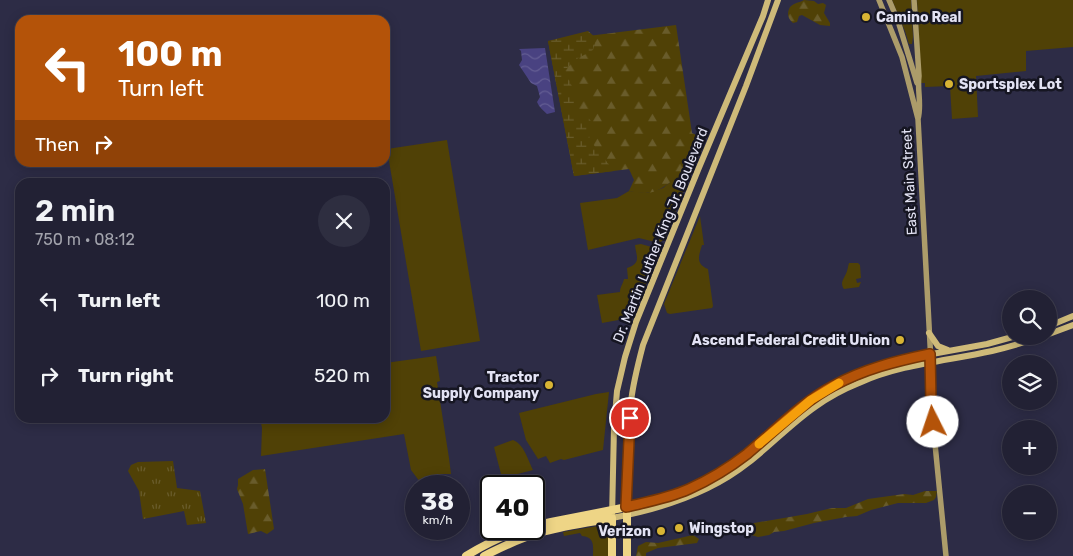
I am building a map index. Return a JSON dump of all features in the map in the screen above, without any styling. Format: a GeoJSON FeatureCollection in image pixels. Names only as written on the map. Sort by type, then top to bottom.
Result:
{"type":"FeatureCollection","features":[{"type":"Feature","properties":{"kind":"highway"},"geometry":{"type":"LineString","coordinates":[[484,556],[538,533],[612,514],[626,507]]}},
{"type":"Feature","properties":{"kind":"highway","name":"Dr. Martin Luther King Jr. Boulevard"},"geometry":{"type":"LineString","coordinates":[[626,507],[626,556]]}},
{"type":"Feature","properties":{"kind":"highway"},"geometry":{"type":"LineString","coordinates":[[545,523],[612,514]]}},
{"type":"Feature","properties":{"kind":"highway"},"geometry":{"type":"LineString","coordinates":[[612,514],[612,556]]}},
{"type":"Feature","properties":{"kind":"highway"},"geometry":{"type":"LineString","coordinates":[[466,556],[497,540]]}},
{"type":"Feature","properties":{"kind":"main road","name":"Dr. Martin Luther King Jr. Boulevard"},"geometry":{"type":"LineString","coordinates":[[612,514],[614,427],[617,391],[625,357],[636,322],[768,0]]}},
{"type":"Feature","properties":{"kind":"main road","name":"Dr. Martin Luther King Jr. Boulevard"},"geometry":{"type":"LineString","coordinates":[[626,507],[631,400],[643,345],[778,0]]}},
{"type":"Feature","properties":{"kind":"main road"},"geometry":{"type":"LineString","coordinates":[[1057,323],[1073,316]]}},
{"type":"Feature","properties":{"kind":"main road"},"geometry":{"type":"LineString","coordinates":[[1057,331],[1073,325]]}},
{"type":"Feature","properties":{"kind":"main road"},"geometry":{"type":"LineString","coordinates":[[929,334],[938,346],[951,350]]}},
{"type":"Feature","properties":{"kind":"main road"},"geometry":{"type":"LineString","coordinates":[[626,507],[688,490],[728,467],[746,454],[811,400],[833,386],[856,375],[899,360],[1002,340]]}},
{"type":"Feature","properties":{"kind":"main road"},"geometry":{"type":"LineString","coordinates":[[612,514],[626,515],[679,501],[702,492],[748,464],[815,407],[851,386],[877,375],[1016,345]]}},
{"type":"Feature","properties":{"kind":"street"},"geometry":{"type":"LineString","coordinates":[[879,0],[890,24],[904,64],[918,119]]}},
{"type":"Feature","properties":{"kind":"street"},"geometry":{"type":"LineString","coordinates":[[889,0],[898,21],[918,86]]}},
{"type":"Feature","properties":{"kind":"street","name":"East Main Street"},"geometry":{"type":"LineString","coordinates":[[914,0],[920,113],[918,119],[931,362],[931,403],[946,556]]}},
{"type":"Feature","properties":{"kind":"street"},"geometry":{"type":"LineString","coordinates":[[911,61],[916,40]]}},
{"type":"Feature","properties":{"kind":"street"},"geometry":{"type":"LineString","coordinates":[[904,64],[911,61]]}},
{"type":"Feature","properties":{"kind":"green space"},"geometry":{"type":"Polygon","coordinates":[[[804,0],[826,5],[824,13],[830,26],[820,25],[802,15],[799,16],[797,22],[793,23],[791,21],[788,15],[790,7],[804,0]]]}},
{"type":"Feature","properties":{"kind":"green space"},"geometry":{"type":"Polygon","coordinates":[[[892,0],[911,0],[912,44],[909,44],[892,0]]]}},
{"type":"Feature","properties":{"kind":"green space"},"geometry":{"type":"Polygon","coordinates":[[[917,0],[1073,0],[1073,47],[1026,51],[1026,71],[976,76],[978,117],[952,119],[950,86],[925,87],[925,83],[921,83],[917,0]]]}},
{"type":"Feature","properties":{"kind":"green space"},"geometry":{"type":"Polygon","coordinates":[[[676,25],[692,133],[706,140],[690,174],[685,172],[656,191],[645,193],[629,191],[634,180],[629,169],[574,176],[548,41],[676,25]]]}},
{"type":"Feature","properties":{"kind":"green space"},"geometry":{"type":"Polygon","coordinates":[[[588,31],[596,38],[593,50],[575,60],[565,70],[579,103],[574,110],[576,119],[587,115],[592,123],[589,139],[614,171],[574,176],[548,41],[588,31]]]}},
{"type":"Feature","properties":{"kind":"green space"},"geometry":{"type":"Polygon","coordinates":[[[447,140],[480,341],[421,351],[390,167],[390,149],[447,140]]]}},
{"type":"Feature","properties":{"kind":"green space"},"geometry":{"type":"Polygon","coordinates":[[[685,172],[690,174],[665,239],[659,243],[639,238],[588,250],[580,203],[617,198],[629,191],[647,193],[663,188],[685,172]]]}},
{"type":"Feature","properties":{"kind":"green space"},"geometry":{"type":"Polygon","coordinates":[[[700,216],[704,245],[702,245],[699,259],[701,265],[708,269],[713,306],[712,308],[670,314],[667,313],[664,304],[700,216]]]}},
{"type":"Feature","properties":{"kind":"green space"},"geometry":{"type":"Polygon","coordinates":[[[641,244],[655,248],[659,254],[635,311],[624,319],[602,323],[597,295],[620,292],[624,279],[628,279],[627,268],[635,264],[637,259],[635,245],[641,244]]]}},
{"type":"Feature","properties":{"kind":"green space"},"geometry":{"type":"Polygon","coordinates":[[[849,263],[858,263],[860,265],[861,278],[856,279],[857,283],[861,282],[859,287],[844,289],[842,282],[849,263]]]}},
{"type":"Feature","properties":{"kind":"green space"},"geometry":{"type":"Polygon","coordinates":[[[436,356],[440,381],[437,382],[451,474],[415,475],[411,470],[404,434],[261,456],[261,423],[390,423],[390,362],[436,356]]]}},
{"type":"Feature","properties":{"kind":"green space"},"geometry":{"type":"Polygon","coordinates":[[[609,392],[603,450],[550,463],[546,456],[538,459],[526,440],[519,413],[609,392]]]}},
{"type":"Feature","properties":{"kind":"green space"},"geometry":{"type":"Polygon","coordinates":[[[513,440],[517,442],[523,449],[533,470],[514,475],[501,475],[494,447],[513,440]]]}},
{"type":"Feature","properties":{"kind":"green space"},"geometry":{"type":"Polygon","coordinates":[[[173,461],[177,488],[200,491],[206,523],[187,525],[184,511],[143,519],[139,491],[128,471],[131,465],[138,462],[173,461]]]}},
{"type":"Feature","properties":{"kind":"green space"},"geometry":{"type":"Polygon","coordinates":[[[265,469],[274,529],[267,534],[261,531],[248,534],[243,504],[237,489],[238,479],[253,470],[265,469]]]}},
{"type":"Feature","properties":{"kind":"green space"},"geometry":{"type":"Polygon","coordinates":[[[925,491],[937,491],[934,500],[926,503],[898,503],[857,516],[814,523],[758,537],[748,534],[746,530],[754,523],[832,508],[846,508],[868,499],[904,494],[913,495],[925,491]]]}},
{"type":"Feature","properties":{"kind":"green space"},"geometry":{"type":"Polygon","coordinates":[[[603,526],[608,533],[608,556],[593,556],[591,540],[580,533],[564,536],[563,532],[603,526]]]}},
{"type":"Feature","properties":{"kind":"green space"},"geometry":{"type":"Polygon","coordinates":[[[693,535],[699,539],[697,543],[658,548],[646,553],[646,556],[636,556],[638,546],[646,542],[658,543],[693,535]]]}},
{"type":"Feature","properties":{"kind":"water"},"geometry":{"type":"Polygon","coordinates":[[[545,48],[555,112],[547,114],[537,102],[540,97],[537,86],[531,83],[519,65],[522,60],[519,49],[545,48]]]}},
{"type":"Feature","properties":{"kind":"slow traffic"},"geometry":{"type":"LineString","coordinates":[[759,444],[811,400],[839,383]]}},
{"type":"Feature","properties":{"kind":"place","name":"Camino Real"},"geometry":{"type":"Point","coordinates":[866,17]}},
{"type":"Feature","properties":{"kind":"place","name":"Sportsplex Lot"},"geometry":{"type":"Point","coordinates":[949,84]}},
{"type":"Feature","properties":{"kind":"place","name":"Ascend Federal Credit Union"},"geometry":{"type":"Point","coordinates":[900,340]}},
{"type":"Feature","properties":{"kind":"place","name":"Tractor Supply Company"},"geometry":{"type":"Point","coordinates":[549,385]}},
{"type":"Feature","properties":{"kind":"place","name":"Wingstop"},"geometry":{"type":"Point","coordinates":[679,528]}},
{"type":"Feature","properties":{"kind":"place","name":"Verizon"},"geometry":{"type":"Point","coordinates":[661,531]}},
{"type":"Feature","properties":{"kind":"route"},"geometry":{"type":"LineString","coordinates":[[630,418],[626,507],[688,490],[728,467],[811,400],[833,386],[856,375],[899,360],[930,354],[933,422]]}}]}
